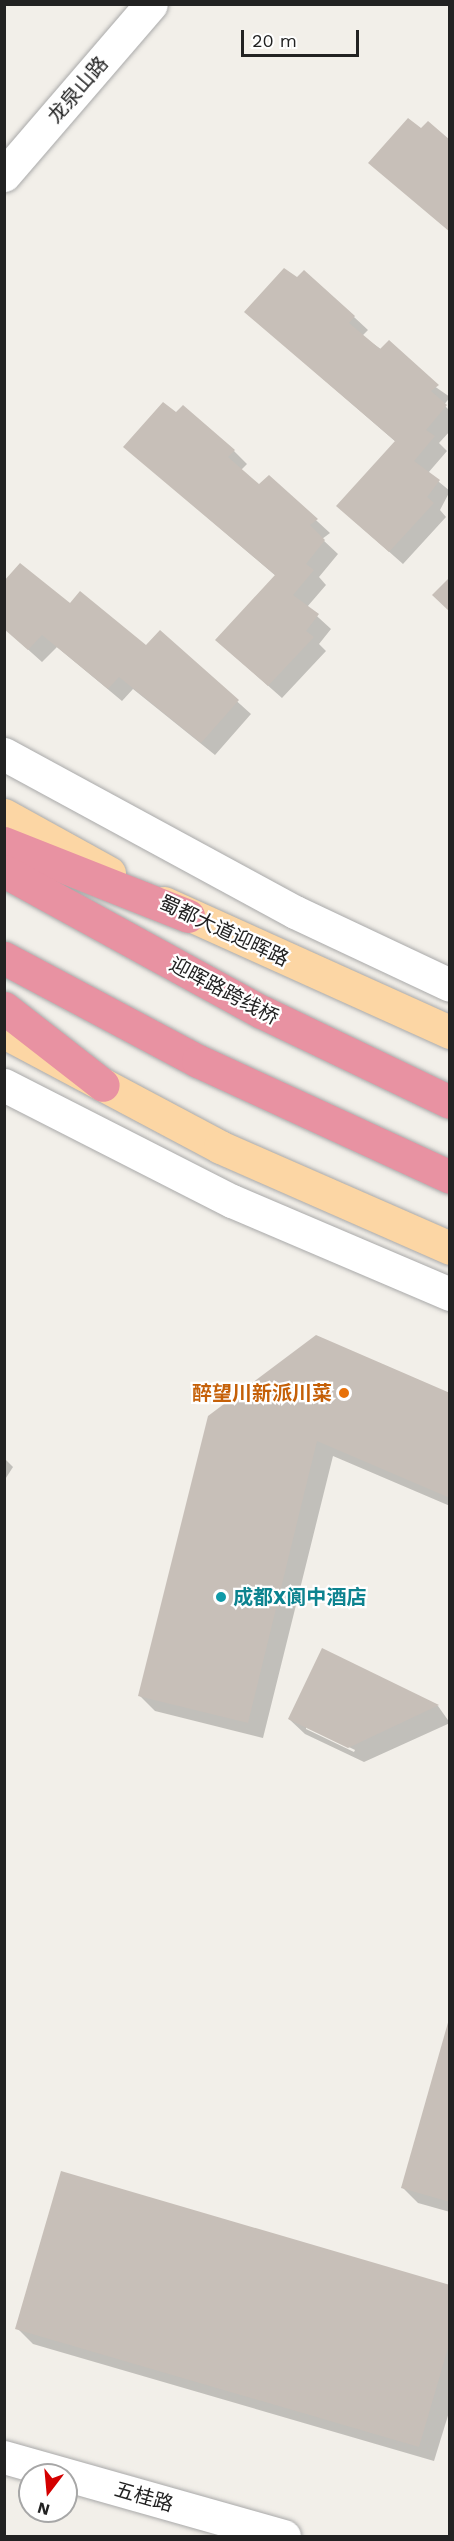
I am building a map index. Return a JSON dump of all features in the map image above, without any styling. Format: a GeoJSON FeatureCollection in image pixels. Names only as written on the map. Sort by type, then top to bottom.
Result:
{"type":"FeatureCollection","features":[{"type":"Feature","properties":{"kind":"highway"},"geometry":{"type":"LineString","coordinates":[[4,843],[188,916]]}},
{"type":"Feature","properties":{"kind":"highway","name":"迎晖路跨线桥"},"geometry":{"type":"LineString","coordinates":[[4,871],[262,1012],[450,1102]]}},
{"type":"Feature","properties":{"kind":"highway"},"geometry":{"type":"LineString","coordinates":[[4,958],[198,1061],[450,1177]]}},
{"type":"Feature","properties":{"kind":"highway"},"geometry":{"type":"LineString","coordinates":[[4,1008],[103,1085]]}},
{"type":"Feature","properties":{"kind":"main road","name":"蜀都大道迎晖路"},"geometry":{"type":"LineString","coordinates":[[4,815],[188,916],[301,968],[450,1032]]}},
{"type":"Feature","properties":{"kind":"main road"},"geometry":{"type":"LineString","coordinates":[[4,1032],[220,1147],[450,1248]]}},
{"type":"Feature","properties":{"kind":"street","name":"龙泉山路"},"geometry":{"type":"LineString","coordinates":[[4,175],[151,4]]}},
{"type":"Feature","properties":{"kind":"street"},"geometry":{"type":"LineString","coordinates":[[4,754],[296,912],[450,985]]}},
{"type":"Feature","properties":{"kind":"street"},"geometry":{"type":"LineString","coordinates":[[4,1085],[232,1201],[450,1294]]}},
{"type":"Feature","properties":{"kind":"street","name":"五桂路"},"geometry":{"type":"LineString","coordinates":[[4,2457],[284,2536]]}},
{"type":"Feature","properties":{"kind":"building"},"geometry":{"type":"Polygon","coordinates":[[[408,118],[421,128],[428,121],[450,140],[450,232],[368,163],[408,118]]]}},
{"type":"Feature","properties":{"kind":"building"},"geometry":{"type":"Polygon","coordinates":[[[284,268],[297,277],[304,270],[355,316],[349,323],[380,349],[389,340],[439,385],[431,391],[447,405],[426,430],[435,436],[414,461],[440,480],[427,497],[434,503],[389,552],[336,506],[395,441],[244,312],[284,268]]]}},
{"type":"Feature","properties":{"kind":"building"},"geometry":{"type":"Polygon","coordinates":[[[163,402],[176,412],[183,405],[235,450],[228,457],[259,484],[269,475],[318,519],[310,525],[325,540],[306,564],[314,570],[293,595],[319,614],[306,631],[314,637],[268,686],[215,640],[275,575],[123,447],[163,402]]]}},
{"type":"Feature","properties":{"kind":"building"},"geometry":{"type":"Polygon","coordinates":[[[20,563],[70,603],[80,591],[146,645],[160,630],[239,700],[201,743],[119,677],[108,689],[42,635],[28,650],[4,629],[4,581],[20,563]]]}},
{"type":"Feature","properties":{"kind":"building"},"geometry":{"type":"Polygon","coordinates":[[[450,577],[450,612],[432,595],[450,577]]]}},
{"type":"Feature","properties":{"kind":"building","name":"成都X阆中酒店"},"geometry":{"type":"Polygon","coordinates":[[[316,1335],[450,1393],[450,1498],[317,1441],[248,1723],[138,1696],[208,1416],[316,1335]]]}},
{"type":"Feature","properties":{"kind":"building"},"geometry":{"type":"Polygon","coordinates":[[[322,1648],[439,1705],[348,1748],[288,1719],[322,1648]]]}},
{"type":"Feature","properties":{"kind":"building"},"geometry":{"type":"Polygon","coordinates":[[[450,2020],[450,2202],[401,2188],[450,2020]]]}},
{"type":"Feature","properties":{"kind":"building"},"geometry":{"type":"Polygon","coordinates":[[[61,2171],[450,2285],[450,2341],[419,2447],[15,2329],[61,2171]]]}},
{"type":"Feature","properties":{"kind":"place","name":"醉望川新派川菜"},"geometry":{"type":"Point","coordinates":[344,1393]}},
{"type":"Feature","properties":{"kind":"place","name":"成都X阆中酒店"},"geometry":{"type":"Point","coordinates":[221,1597]}}]}
